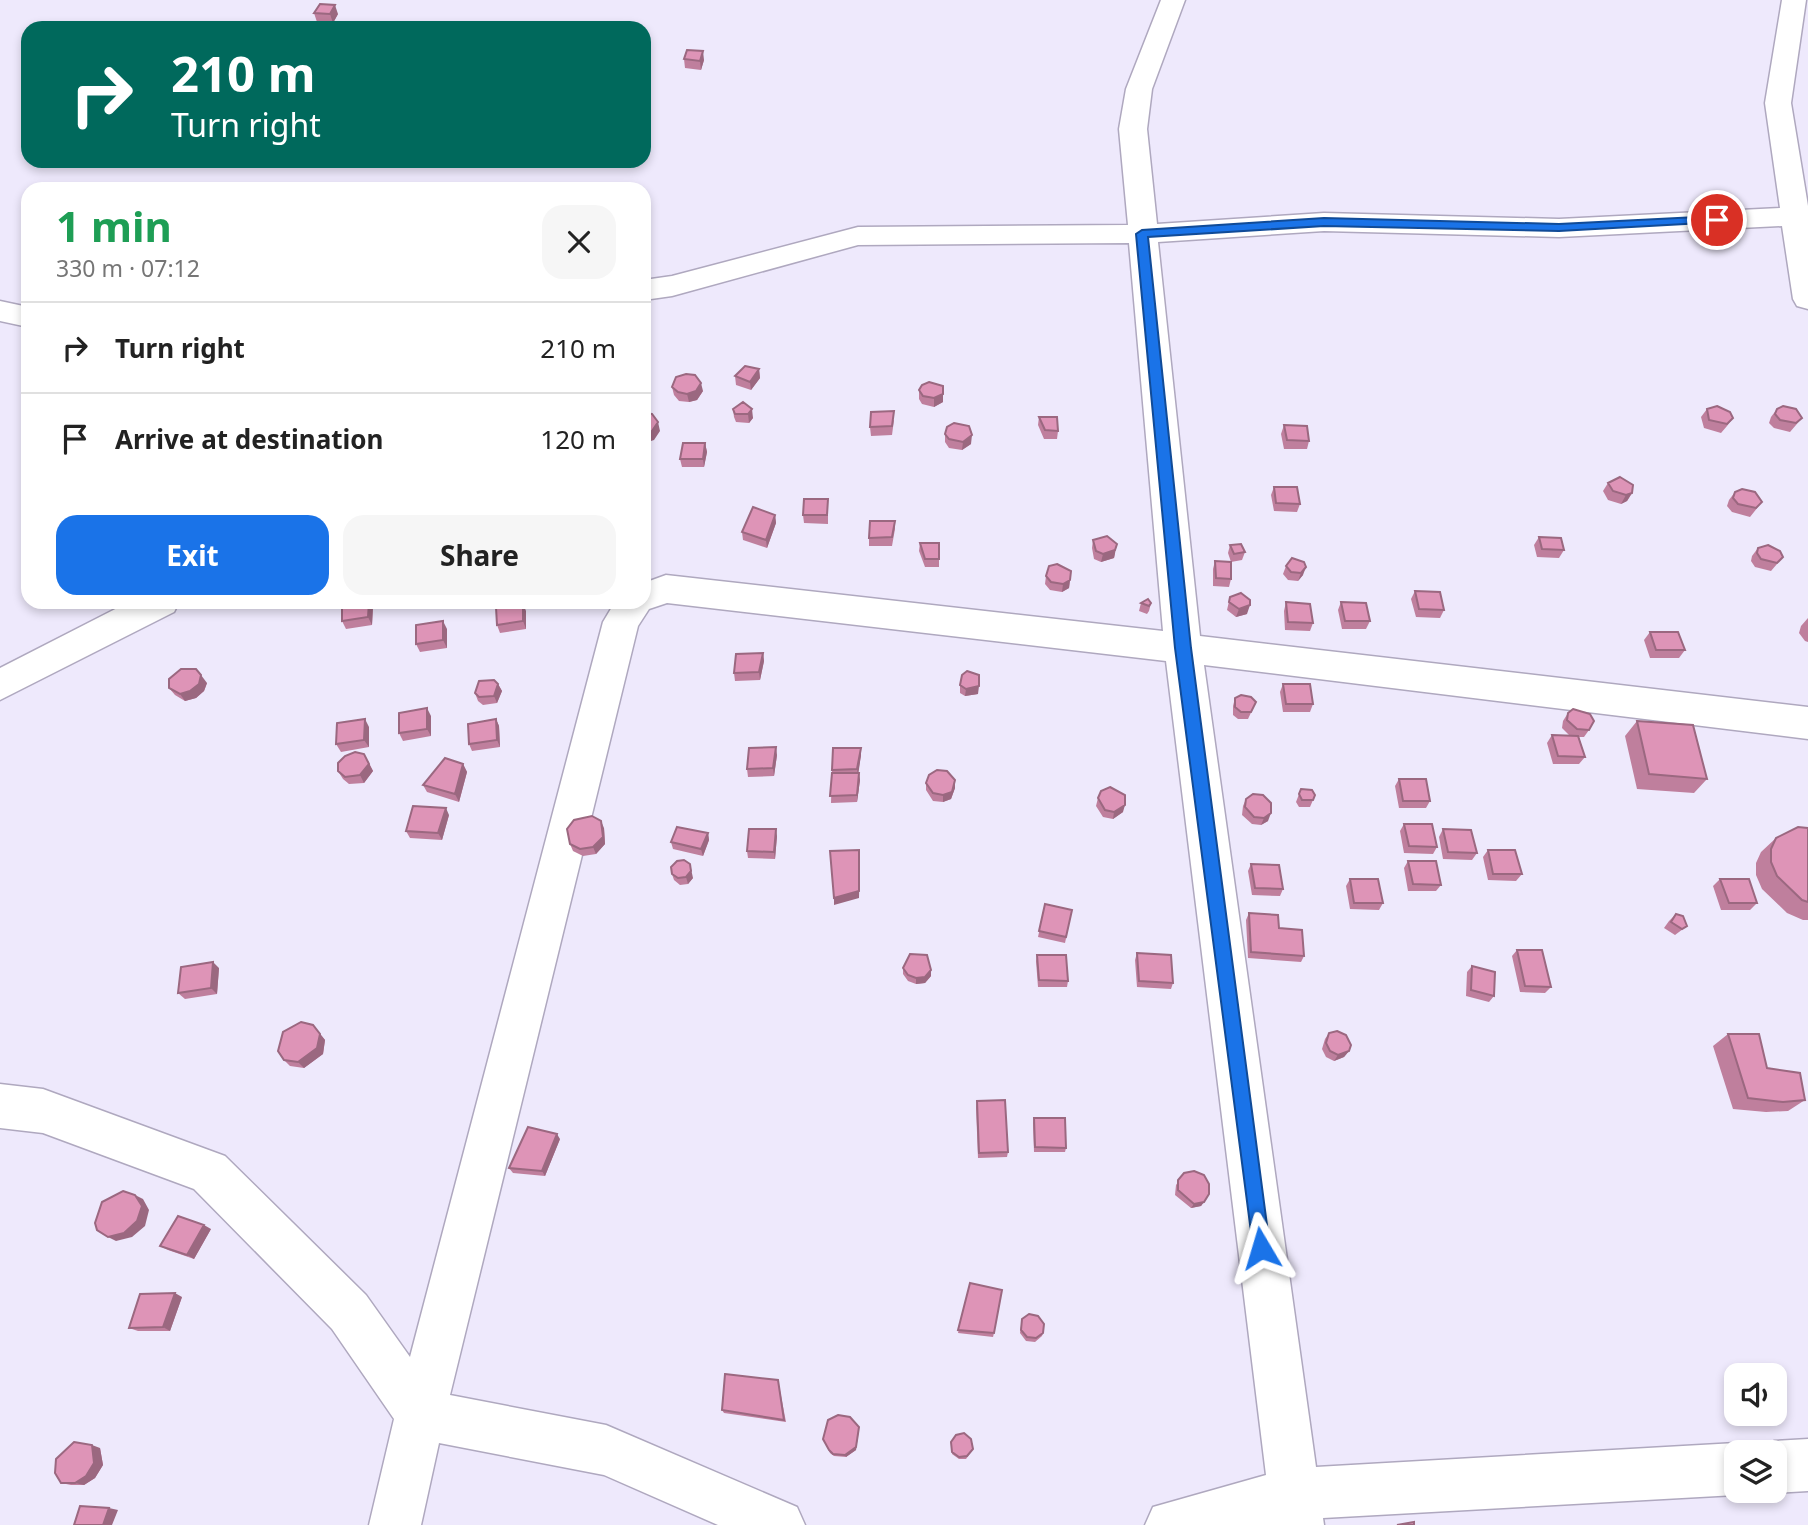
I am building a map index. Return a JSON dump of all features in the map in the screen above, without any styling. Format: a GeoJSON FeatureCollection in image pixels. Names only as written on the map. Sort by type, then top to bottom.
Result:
{"type":"FeatureCollection","features":[{"type":"Feature","properties":{"kind":"street"},"geometry":{"type":"LineString","coordinates":[[1173,0],[1139,89],[1133,129],[1183,648],[1296,1509]]}},
{"type":"Feature","properties":{"kind":"street"},"geometry":{"type":"LineString","coordinates":[[1794,0],[1778,103],[1802,216],[1808,299]]}},
{"type":"Feature","properties":{"kind":"street"},"geometry":{"type":"LineString","coordinates":[[658,288],[858,236],[1142,234],[1324,222],[1559,228],[1802,216]]}},
{"type":"Feature","properties":{"kind":"street"},"geometry":{"type":"LineString","coordinates":[[0,310],[21,315]]}},
{"type":"Feature","properties":{"kind":"street"},"geometry":{"type":"LineString","coordinates":[[651,594],[666,589],[1808,723]]}},
{"type":"Feature","properties":{"kind":"street"},"geometry":{"type":"LineString","coordinates":[[0,685],[147,609]]}},
{"type":"Feature","properties":{"kind":"street"},"geometry":{"type":"LineString","coordinates":[[395,1525],[420,1414],[621,622],[630,609]]}},
{"type":"Feature","properties":{"kind":"street"},"geometry":{"type":"LineString","coordinates":[[0,1106],[43,1111],[209,1172],[349,1312],[420,1414],[606,1450],[779,1525]]}},
{"type":"Feature","properties":{"kind":"street"},"geometry":{"type":"LineString","coordinates":[[1787,1466],[1808,1465]]}},
{"type":"Feature","properties":{"kind":"street"},"geometry":{"type":"LineString","coordinates":[[1171,1525],[1296,1509],[1724,1470]]}},
{"type":"Feature","properties":{"kind":"building"},"geometry":{"type":"Polygon","coordinates":[[[320,4],[335,5],[330,14],[314,13],[320,4]]]}},
{"type":"Feature","properties":{"kind":"building"},"geometry":{"type":"Polygon","coordinates":[[[687,50],[703,51],[700,61],[684,59],[687,50]]]}},
{"type":"Feature","properties":{"kind":"building"},"geometry":{"type":"Polygon","coordinates":[[[745,366],[759,369],[750,382],[735,376],[745,366]]]}},
{"type":"Feature","properties":{"kind":"building"},"geometry":{"type":"Polygon","coordinates":[[[695,375],[701,383],[696,391],[687,394],[672,387],[676,377],[695,375]]]}},
{"type":"Feature","properties":{"kind":"building"},"geometry":{"type":"Polygon","coordinates":[[[929,382],[943,386],[943,394],[934,398],[923,396],[919,390],[929,382]]]}},
{"type":"Feature","properties":{"kind":"building"},"geometry":{"type":"Polygon","coordinates":[[[743,402],[752,409],[748,414],[735,414],[733,409],[743,402]]]}},
{"type":"Feature","properties":{"kind":"building"},"geometry":{"type":"Polygon","coordinates":[[[1717,406],[1730,412],[1733,418],[1727,424],[1709,420],[1707,409],[1717,406]]]}},
{"type":"Feature","properties":{"kind":"building"},"geometry":{"type":"Polygon","coordinates":[[[1783,406],[1796,409],[1802,418],[1796,423],[1780,420],[1775,414],[1777,409],[1783,406]]]}},
{"type":"Feature","properties":{"kind":"building"},"geometry":{"type":"Polygon","coordinates":[[[894,411],[892,426],[870,427],[871,412],[894,411]]]}},
{"type":"Feature","properties":{"kind":"building"},"geometry":{"type":"Polygon","coordinates":[[[651,414],[658,422],[651,431],[651,414]]]}},
{"type":"Feature","properties":{"kind":"building"},"geometry":{"type":"Polygon","coordinates":[[[1039,417],[1057,417],[1058,431],[1045,430],[1039,417]]]}},
{"type":"Feature","properties":{"kind":"building"},"geometry":{"type":"Polygon","coordinates":[[[954,423],[969,426],[972,435],[963,442],[949,439],[945,434],[947,427],[954,423]]]}},
{"type":"Feature","properties":{"kind":"building"},"geometry":{"type":"Polygon","coordinates":[[[1284,425],[1307,426],[1309,441],[1287,440],[1284,425]]]}},
{"type":"Feature","properties":{"kind":"building"},"geometry":{"type":"Polygon","coordinates":[[[683,443],[705,443],[703,459],[680,459],[683,443]]]}},
{"type":"Feature","properties":{"kind":"building"},"geometry":{"type":"Polygon","coordinates":[[[1620,477],[1633,485],[1632,493],[1626,495],[1613,491],[1608,483],[1620,477]]]}},
{"type":"Feature","properties":{"kind":"building"},"geometry":{"type":"Polygon","coordinates":[[[1274,487],[1297,487],[1300,504],[1276,503],[1274,487]]]}},
{"type":"Feature","properties":{"kind":"building"},"geometry":{"type":"Polygon","coordinates":[[[1742,489],[1755,492],[1762,502],[1756,508],[1738,504],[1733,498],[1735,492],[1742,489]]]}},
{"type":"Feature","properties":{"kind":"building"},"geometry":{"type":"Polygon","coordinates":[[[804,499],[828,499],[827,515],[803,515],[804,499]]]}},
{"type":"Feature","properties":{"kind":"building"},"geometry":{"type":"Polygon","coordinates":[[[753,507],[775,515],[766,540],[742,532],[753,507]]]}},
{"type":"Feature","properties":{"kind":"building"},"geometry":{"type":"Polygon","coordinates":[[[870,521],[895,521],[892,537],[869,538],[870,521]]]}},
{"type":"Feature","properties":{"kind":"building"},"geometry":{"type":"Polygon","coordinates":[[[1107,536],[1117,544],[1115,550],[1103,554],[1096,551],[1093,540],[1107,536]]]}},
{"type":"Feature","properties":{"kind":"building"},"geometry":{"type":"Polygon","coordinates":[[[1539,537],[1561,538],[1564,550],[1542,549],[1539,537]]]}},
{"type":"Feature","properties":{"kind":"building"},"geometry":{"type":"Polygon","coordinates":[[[920,543],[939,543],[939,559],[925,559],[920,543]]]}},
{"type":"Feature","properties":{"kind":"building"},"geometry":{"type":"Polygon","coordinates":[[[1241,544],[1245,552],[1234,554],[1230,545],[1241,544]]]}},
{"type":"Feature","properties":{"kind":"building"},"geometry":{"type":"Polygon","coordinates":[[[1768,545],[1780,551],[1783,557],[1777,563],[1761,559],[1757,553],[1758,548],[1768,545]]]}},
{"type":"Feature","properties":{"kind":"building"},"geometry":{"type":"Polygon","coordinates":[[[1292,558],[1304,562],[1306,567],[1301,573],[1291,572],[1286,566],[1292,558]]]}},
{"type":"Feature","properties":{"kind":"building"},"geometry":{"type":"Polygon","coordinates":[[[1215,561],[1231,562],[1231,579],[1216,578],[1215,561]]]}},
{"type":"Feature","properties":{"kind":"building"},"geometry":{"type":"Polygon","coordinates":[[[1057,564],[1071,571],[1070,580],[1063,584],[1051,582],[1046,576],[1049,566],[1057,564]]]}},
{"type":"Feature","properties":{"kind":"building"},"geometry":{"type":"Polygon","coordinates":[[[1415,591],[1440,592],[1444,610],[1419,609],[1415,591]]]}},
{"type":"Feature","properties":{"kind":"building"},"geometry":{"type":"Polygon","coordinates":[[[1241,593],[1250,600],[1250,605],[1239,609],[1229,602],[1230,597],[1241,593]]]}},
{"type":"Feature","properties":{"kind":"building"},"geometry":{"type":"Polygon","coordinates":[[[1148,599],[1151,603],[1149,606],[1141,603],[1148,599]]]}},
{"type":"Feature","properties":{"kind":"building"},"geometry":{"type":"Polygon","coordinates":[[[1286,602],[1310,604],[1313,623],[1288,622],[1286,602]]]}},
{"type":"Feature","properties":{"kind":"building"},"geometry":{"type":"Polygon","coordinates":[[[1341,602],[1366,603],[1370,621],[1345,621],[1341,602]]]}},
{"type":"Feature","properties":{"kind":"building"},"geometry":{"type":"Polygon","coordinates":[[[342,609],[369,609],[368,617],[342,621],[342,609]]]}},
{"type":"Feature","properties":{"kind":"building"},"geometry":{"type":"Polygon","coordinates":[[[496,609],[523,609],[523,621],[497,625],[496,609]]]}},
{"type":"Feature","properties":{"kind":"building"},"geometry":{"type":"Polygon","coordinates":[[[443,621],[443,640],[416,644],[416,625],[443,621]]]}},
{"type":"Feature","properties":{"kind":"building"},"geometry":{"type":"Polygon","coordinates":[[[1650,632],[1678,632],[1685,650],[1656,650],[1650,632]]]}},
{"type":"Feature","properties":{"kind":"building"},"geometry":{"type":"Polygon","coordinates":[[[763,653],[759,672],[734,673],[736,654],[763,653]]]}},
{"type":"Feature","properties":{"kind":"building"},"geometry":{"type":"Polygon","coordinates":[[[181,669],[196,669],[201,675],[199,684],[180,694],[169,688],[169,679],[181,669]]]}},
{"type":"Feature","properties":{"kind":"building"},"geometry":{"type":"Polygon","coordinates":[[[967,671],[979,675],[979,686],[966,689],[960,685],[962,675],[967,671]]]}},
{"type":"Feature","properties":{"kind":"building"},"geometry":{"type":"Polygon","coordinates":[[[494,680],[498,684],[494,696],[479,697],[475,693],[479,681],[494,680]]]}},
{"type":"Feature","properties":{"kind":"building"},"geometry":{"type":"Polygon","coordinates":[[[1283,684],[1310,684],[1313,704],[1286,704],[1283,684]]]}},
{"type":"Feature","properties":{"kind":"building"},"geometry":{"type":"Polygon","coordinates":[[[1241,695],[1251,697],[1256,702],[1251,712],[1241,712],[1235,707],[1235,698],[1241,695]]]}},
{"type":"Feature","properties":{"kind":"building"},"geometry":{"type":"Polygon","coordinates":[[[427,708],[427,729],[399,733],[399,713],[427,708]]]}},
{"type":"Feature","properties":{"kind":"building"},"geometry":{"type":"Polygon","coordinates":[[[1573,709],[1590,714],[1594,721],[1589,730],[1577,729],[1567,720],[1568,713],[1573,709]]]}},
{"type":"Feature","properties":{"kind":"building"},"geometry":{"type":"Polygon","coordinates":[[[365,719],[364,740],[336,744],[337,723],[365,719]]]}},
{"type":"Feature","properties":{"kind":"building"},"geometry":{"type":"Polygon","coordinates":[[[496,719],[497,740],[469,744],[468,724],[496,719]]]}},
{"type":"Feature","properties":{"kind":"building"},"geometry":{"type":"Polygon","coordinates":[[[1637,721],[1693,725],[1707,779],[1649,774],[1637,721]]]}},
{"type":"Feature","properties":{"kind":"building"},"geometry":{"type":"Polygon","coordinates":[[[1552,735],[1578,736],[1585,757],[1558,756],[1552,735]]]}},
{"type":"Feature","properties":{"kind":"building"},"geometry":{"type":"Polygon","coordinates":[[[776,747],[773,768],[747,769],[749,748],[776,747]]]}},
{"type":"Feature","properties":{"kind":"building"},"geometry":{"type":"Polygon","coordinates":[[[833,748],[861,748],[857,769],[832,770],[833,748]]]}},
{"type":"Feature","properties":{"kind":"building"},"geometry":{"type":"Polygon","coordinates":[[[355,752],[364,754],[369,764],[360,775],[345,777],[338,771],[338,763],[355,752]]]}},
{"type":"Feature","properties":{"kind":"building"},"geometry":{"type":"Polygon","coordinates":[[[445,758],[463,764],[455,794],[423,785],[445,758]]]}},
{"type":"Feature","properties":{"kind":"building"},"geometry":{"type":"Polygon","coordinates":[[[937,770],[947,771],[955,780],[952,792],[943,795],[933,793],[926,783],[929,775],[937,770]]]}},
{"type":"Feature","properties":{"kind":"building"},"geometry":{"type":"Polygon","coordinates":[[[832,773],[859,773],[857,795],[830,796],[832,773]]]}},
{"type":"Feature","properties":{"kind":"building"},"geometry":{"type":"Polygon","coordinates":[[[1399,779],[1426,779],[1430,801],[1403,801],[1399,779]]]}},
{"type":"Feature","properties":{"kind":"building"},"geometry":{"type":"Polygon","coordinates":[[[1110,787],[1125,795],[1125,805],[1114,812],[1105,810],[1098,798],[1101,791],[1110,787]]]}},
{"type":"Feature","properties":{"kind":"building"},"geometry":{"type":"Polygon","coordinates":[[[1301,789],[1312,790],[1315,795],[1313,800],[1302,800],[1299,794],[1301,789]]]}},
{"type":"Feature","properties":{"kind":"building"},"geometry":{"type":"Polygon","coordinates":[[[1253,794],[1263,795],[1271,803],[1271,813],[1264,818],[1254,817],[1245,807],[1246,799],[1253,794]]]}},
{"type":"Feature","properties":{"kind":"building"},"geometry":{"type":"Polygon","coordinates":[[[413,806],[446,808],[438,833],[406,831],[413,806]]]}},
{"type":"Feature","properties":{"kind":"building"},"geometry":{"type":"Polygon","coordinates":[[[592,816],[601,821],[603,837],[593,847],[580,849],[570,844],[567,829],[574,820],[592,816]]]}},
{"type":"Feature","properties":{"kind":"building"},"geometry":{"type":"Polygon","coordinates":[[[1404,824],[1432,824],[1437,847],[1409,846],[1404,824]]]}},
{"type":"Feature","properties":{"kind":"building"},"geometry":{"type":"Polygon","coordinates":[[[677,827],[708,833],[701,849],[671,842],[677,827]]]}},
{"type":"Feature","properties":{"kind":"building"},"geometry":{"type":"Polygon","coordinates":[[[1798,827],[1808,828],[1808,902],[1802,900],[1777,876],[1771,862],[1771,849],[1776,838],[1798,827]]]}},
{"type":"Feature","properties":{"kind":"building"},"geometry":{"type":"Polygon","coordinates":[[[749,829],[776,829],[774,852],[747,851],[749,829]]]}},
{"type":"Feature","properties":{"kind":"building"},"geometry":{"type":"Polygon","coordinates":[[[1443,829],[1471,830],[1477,853],[1448,852],[1443,829]]]}},
{"type":"Feature","properties":{"kind":"building"},"geometry":{"type":"Polygon","coordinates":[[[859,850],[859,891],[834,898],[830,851],[859,850]]]}},
{"type":"Feature","properties":{"kind":"building"},"geometry":{"type":"Polygon","coordinates":[[[1488,850],[1515,850],[1522,874],[1493,874],[1488,850]]]}},
{"type":"Feature","properties":{"kind":"building"},"geometry":{"type":"Polygon","coordinates":[[[684,860],[690,864],[691,871],[686,877],[678,878],[672,874],[671,867],[677,861],[684,860]]]}},
{"type":"Feature","properties":{"kind":"building"},"geometry":{"type":"Polygon","coordinates":[[[1408,861],[1436,861],[1441,885],[1413,884],[1408,861]]]}},
{"type":"Feature","properties":{"kind":"building"},"geometry":{"type":"Polygon","coordinates":[[[1251,864],[1279,865],[1283,889],[1255,888],[1251,864]]]}},
{"type":"Feature","properties":{"kind":"building"},"geometry":{"type":"Polygon","coordinates":[[[1350,879],[1378,879],[1383,903],[1354,903],[1350,879]]]}},
{"type":"Feature","properties":{"kind":"building"},"geometry":{"type":"Polygon","coordinates":[[[1720,879],[1749,879],[1757,903],[1729,903],[1720,879]]]}},
{"type":"Feature","properties":{"kind":"building"},"geometry":{"type":"Polygon","coordinates":[[[1045,904],[1072,910],[1066,937],[1039,931],[1045,904]]]}},
{"type":"Feature","properties":{"kind":"building"},"geometry":{"type":"Polygon","coordinates":[[[1249,913],[1278,915],[1279,928],[1302,930],[1304,956],[1251,952],[1249,913]]]}},
{"type":"Feature","properties":{"kind":"building"},"geometry":{"type":"Polygon","coordinates":[[[1676,914],[1683,916],[1687,926],[1682,929],[1671,922],[1676,914]]]}},
{"type":"Feature","properties":{"kind":"building"},"geometry":{"type":"Polygon","coordinates":[[[1517,950],[1542,950],[1551,987],[1525,986],[1517,950]]]}},
{"type":"Feature","properties":{"kind":"building"},"geometry":{"type":"Polygon","coordinates":[[[1137,953],[1171,955],[1173,983],[1139,981],[1137,953]]]}},
{"type":"Feature","properties":{"kind":"building"},"geometry":{"type":"Polygon","coordinates":[[[910,954],[927,955],[931,970],[925,977],[908,975],[903,968],[910,954]]]}},
{"type":"Feature","properties":{"kind":"building"},"geometry":{"type":"Polygon","coordinates":[[[1037,955],[1066,955],[1068,981],[1039,980],[1037,955]]]}},
{"type":"Feature","properties":{"kind":"building"},"geometry":{"type":"Polygon","coordinates":[[[213,962],[211,988],[178,993],[181,967],[213,962]]]}},
{"type":"Feature","properties":{"kind":"building"},"geometry":{"type":"Polygon","coordinates":[[[1472,966],[1495,972],[1494,996],[1471,990],[1472,966]]]}},
{"type":"Feature","properties":{"kind":"building"},"geometry":{"type":"Polygon","coordinates":[[[301,1022],[313,1025],[320,1034],[317,1048],[298,1062],[284,1060],[278,1051],[283,1032],[301,1022]]]}},
{"type":"Feature","properties":{"kind":"building"},"geometry":{"type":"Polygon","coordinates":[[[1337,1031],[1346,1035],[1351,1045],[1349,1051],[1338,1055],[1330,1051],[1326,1043],[1329,1033],[1337,1031]]]}},
{"type":"Feature","properties":{"kind":"building"},"geometry":{"type":"Polygon","coordinates":[[[1728,1034],[1759,1034],[1767,1068],[1800,1073],[1805,1100],[1783,1102],[1748,1098],[1728,1034]]]}},
{"type":"Feature","properties":{"kind":"building"},"geometry":{"type":"Polygon","coordinates":[[[1005,1100],[1008,1152],[979,1153],[977,1101],[1005,1100]]]}},
{"type":"Feature","properties":{"kind":"building"},"geometry":{"type":"Polygon","coordinates":[[[1034,1118],[1065,1118],[1066,1148],[1035,1147],[1034,1118]]]}},
{"type":"Feature","properties":{"kind":"building"},"geometry":{"type":"Polygon","coordinates":[[[528,1127],[557,1134],[542,1171],[509,1168],[528,1127]]]}},
{"type":"Feature","properties":{"kind":"building"},"geometry":{"type":"Polygon","coordinates":[[[1194,1171],[1204,1175],[1209,1184],[1209,1194],[1204,1202],[1194,1204],[1178,1190],[1178,1180],[1184,1173],[1194,1171]]]}},
{"type":"Feature","properties":{"kind":"building"},"geometry":{"type":"Polygon","coordinates":[[[123,1191],[135,1195],[142,1206],[137,1221],[124,1233],[108,1237],[97,1230],[95,1223],[102,1202],[123,1191]]]}},
{"type":"Feature","properties":{"kind":"building"},"geometry":{"type":"Polygon","coordinates":[[[178,1216],[204,1225],[187,1255],[160,1246],[178,1216]]]}},
{"type":"Feature","properties":{"kind":"building"},"geometry":{"type":"Polygon","coordinates":[[[970,1283],[1002,1290],[994,1333],[958,1330],[970,1283]]]}},
{"type":"Feature","properties":{"kind":"building"},"geometry":{"type":"Polygon","coordinates":[[[175,1293],[163,1327],[129,1328],[140,1294],[175,1293]]]}},
{"type":"Feature","properties":{"kind":"building"},"geometry":{"type":"Polygon","coordinates":[[[1029,1314],[1038,1316],[1044,1324],[1043,1333],[1036,1338],[1027,1337],[1021,1330],[1022,1319],[1029,1314]]]}},
{"type":"Feature","properties":{"kind":"building"},"geometry":{"type":"Polygon","coordinates":[[[725,1374],[778,1380],[784,1420],[722,1410],[725,1374]]]}},
{"type":"Feature","properties":{"kind":"building"},"geometry":{"type":"Polygon","coordinates":[[[838,1415],[850,1417],[859,1427],[856,1447],[845,1455],[833,1454],[823,1439],[828,1420],[838,1415]]]}},
{"type":"Feature","properties":{"kind":"building"},"geometry":{"type":"Polygon","coordinates":[[[964,1433],[971,1439],[973,1449],[967,1456],[959,1457],[952,1452],[951,1442],[956,1435],[964,1433]]]}},
{"type":"Feature","properties":{"kind":"building"},"geometry":{"type":"Polygon","coordinates":[[[74,1442],[92,1445],[94,1463],[86,1476],[75,1483],[61,1483],[55,1473],[56,1459],[74,1442]]]}},
{"type":"Feature","properties":{"kind":"building"},"geometry":{"type":"Polygon","coordinates":[[[80,1506],[109,1508],[103,1525],[74,1525],[80,1506]]]}},
{"type":"Feature","properties":{"kind":"route"},"geometry":{"type":"LineString","coordinates":[[1261,1248],[1183,648],[1142,234],[1324,222],[1460,228],[1559,228],[1717,220]]}}]}
